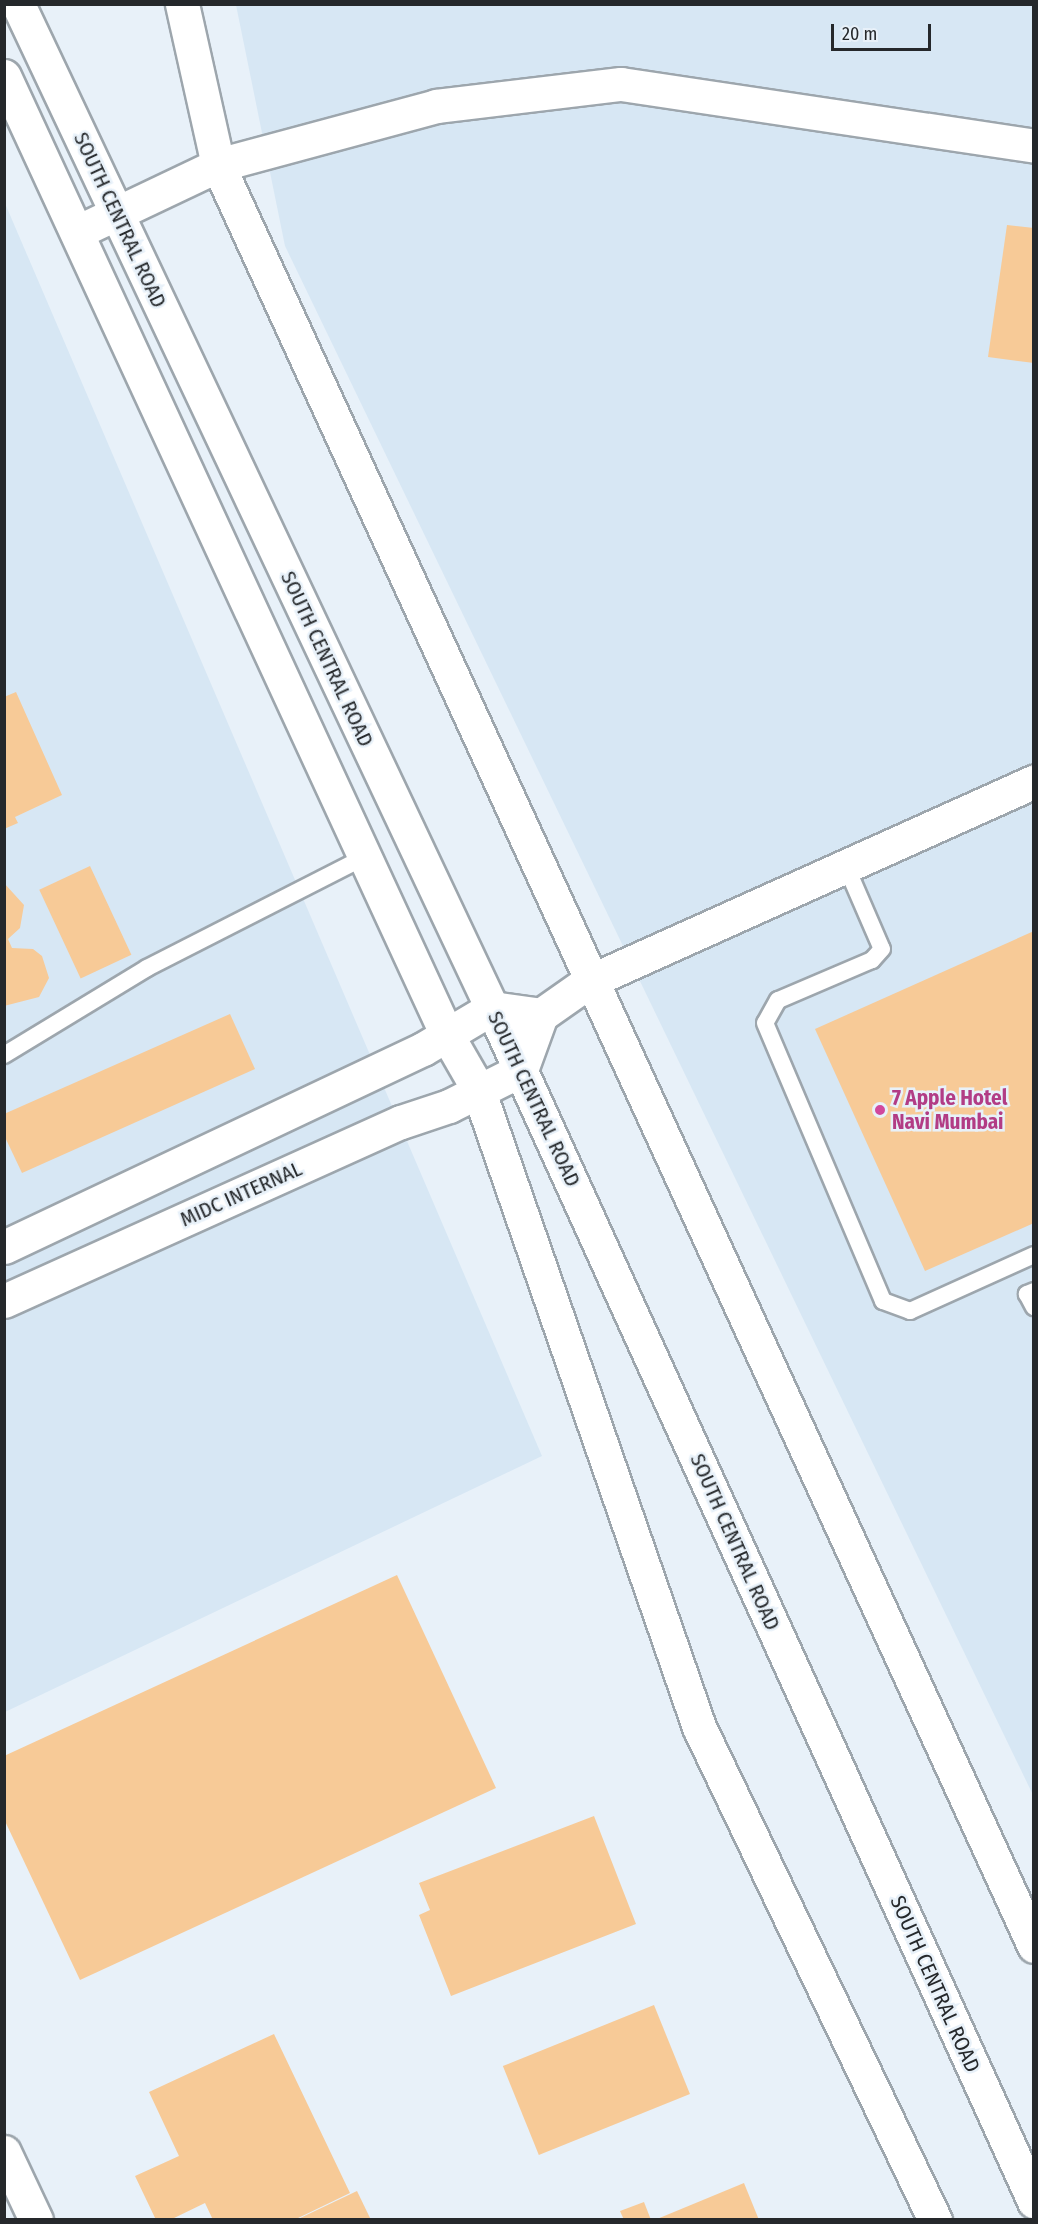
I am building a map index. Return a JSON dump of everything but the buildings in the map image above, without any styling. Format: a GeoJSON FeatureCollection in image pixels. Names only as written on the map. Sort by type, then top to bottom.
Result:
{"type":"FeatureCollection","features":[{"type":"Feature","properties":{"kind":"street"},"geometry":{"type":"LineString","coordinates":[[182,4],[218,165],[588,982],[1034,1946]]}},
{"type":"Feature","properties":{"kind":"street","name":"SOUTH CENTRAL ROAD"},"geometry":{"type":"LineString","coordinates":[[14,10],[115,211],[521,1070],[1034,2201]]}},
{"type":"Feature","properties":{"kind":"street","name":"SOUTH CENTRAL ROAD"},"geometry":{"type":"LineString","coordinates":[[4,76],[367,856],[447,1035],[478,1089],[699,1727],[935,2220]]}},
{"type":"Feature","properties":{"kind":"street"},"geometry":{"type":"LineString","coordinates":[[77,231],[115,211],[218,165],[436,106],[621,84],[1034,146]]}},
{"type":"Feature","properties":{"kind":"street"},"geometry":{"type":"LineString","coordinates":[[521,1070],[541,1015],[588,982],[1034,782]]}},
{"type":"Feature","properties":{"kind":"street"},"geometry":{"type":"LineString","coordinates":[[4,1247],[447,1035],[492,1008],[541,1015]]}},
{"type":"Feature","properties":{"kind":"street","name":"MIDC INTERNAL"},"geometry":{"type":"LineString","coordinates":[[4,1301],[521,1070]]}},
{"type":"Feature","properties":{"kind":"street"},"geometry":{"type":"LineString","coordinates":[[4,2152],[36,2220]]}},
{"type":"Feature","properties":{"kind":"lane"},"geometry":{"type":"LineString","coordinates":[[4,1055],[147,968],[367,856]]}},
{"type":"Feature","properties":{"kind":"lane"},"geometry":{"type":"LineString","coordinates":[[846,866],[882,949],[872,960],[778,1000],[765,1023],[883,1301],[910,1311],[1034,1255]]}},
{"type":"Feature","properties":{"kind":"lane"},"geometry":{"type":"LineString","coordinates":[[1034,1291],[1028,1294],[1034,1307]]}},
{"type":"Feature","properties":{"kind":"shaded area"},"geometry":{"type":"Polygon","coordinates":[[[236,5],[1033,5],[1033,1795],[285,246],[236,5]]]}},
{"type":"Feature","properties":{"kind":"shaded area"},"geometry":{"type":"Polygon","coordinates":[[[4,201],[542,1456],[5,1712],[4,1712],[4,201]]]}},
{"type":"Feature","properties":{"kind":"place","name":"7 Apple Hotel Navi Mumbai"},"geometry":{"type":"Point","coordinates":[880,1110]}}]}
